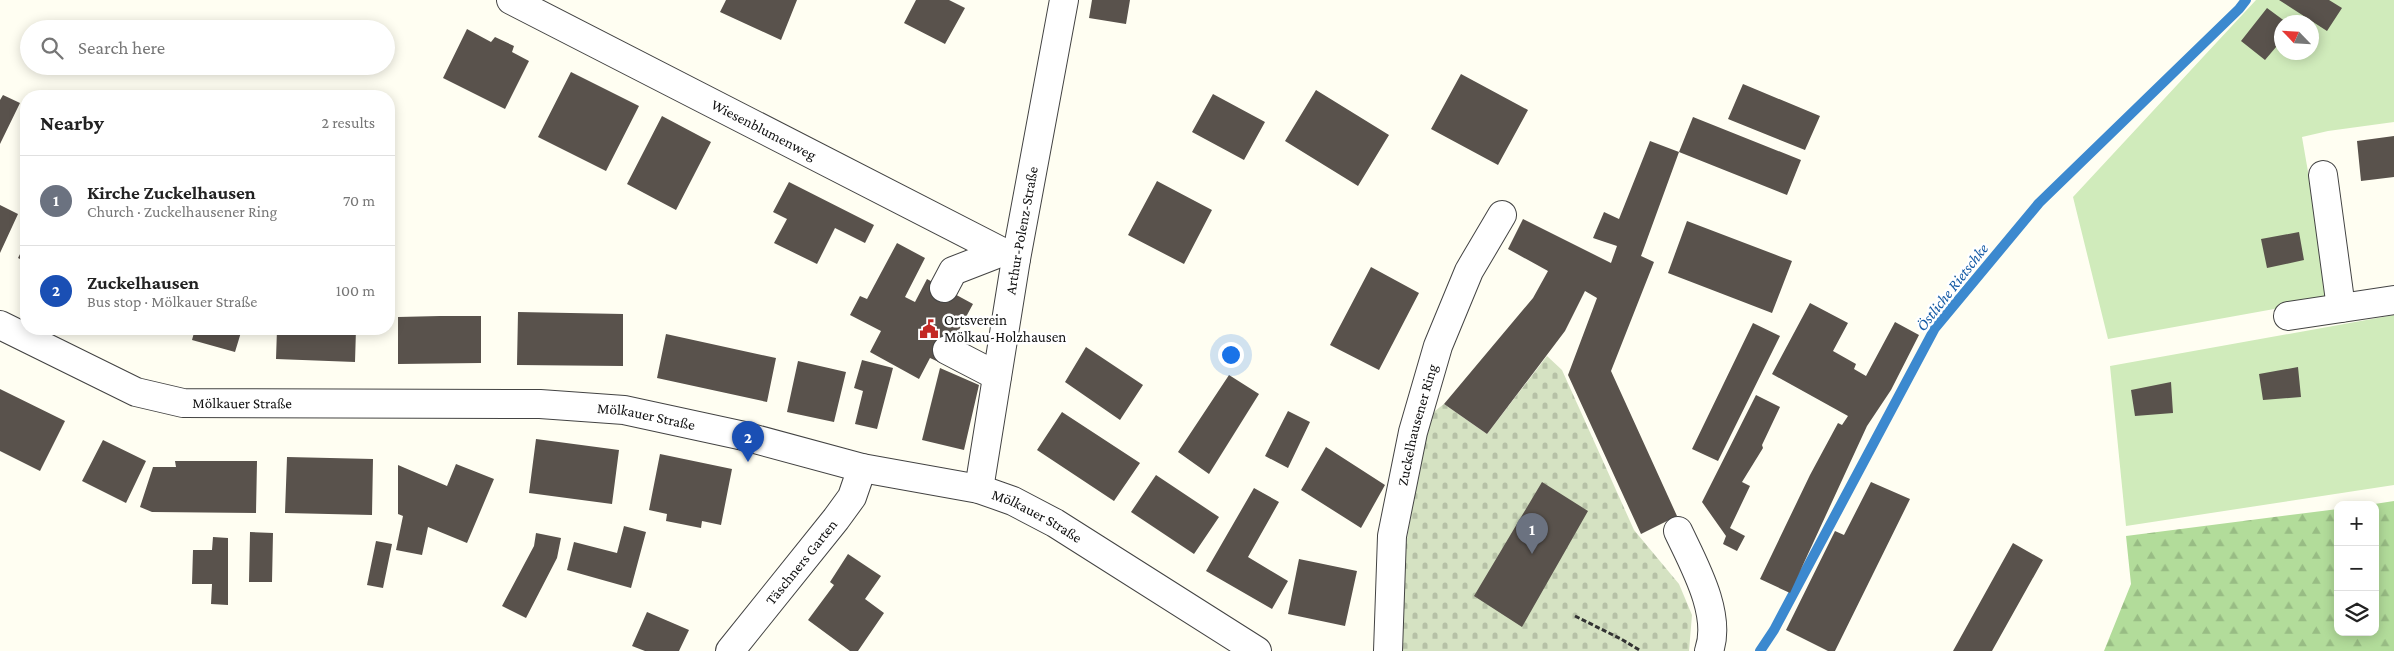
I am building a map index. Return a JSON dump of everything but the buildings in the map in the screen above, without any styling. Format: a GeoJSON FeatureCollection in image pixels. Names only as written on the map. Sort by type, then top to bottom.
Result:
{"type":"FeatureCollection","features":[{"type":"Feature","properties":{"kind":"street","name":"Wiesenblumenweg"},"geometry":{"type":"LineString","coordinates":[[511,0],[1009,255]]}},
{"type":"Feature","properties":{"kind":"street","name":"Arthur-Polenz-Straße"},"geometry":{"type":"LineString","coordinates":[[979,489],[998,376],[1009,255],[1064,0]]}},
{"type":"Feature","properties":{"kind":"street"},"geometry":{"type":"LineString","coordinates":[[2323,175],[2341,308]]}},
{"type":"Feature","properties":{"kind":"street","name":"Zuckelhausener Ring"},"geometry":{"type":"LineString","coordinates":[[1388,651],[1392,536],[1413,432],[1438,346],[1469,271],[1502,215]]}},
{"type":"Feature","properties":{"kind":"street"},"geometry":{"type":"LineString","coordinates":[[944,288],[953,271],[1009,255]]}},
{"type":"Feature","properties":{"kind":"street"},"geometry":{"type":"LineString","coordinates":[[2288,316],[2394,300]]}},
{"type":"Feature","properties":{"kind":"street","name":"Mölkauer Straße"},"geometry":{"type":"LineString","coordinates":[[0,325],[20,335]]}},
{"type":"Feature","properties":{"kind":"street","name":"Mölkauer Straße"},"geometry":{"type":"LineString","coordinates":[[20,335],[136,392],[183,403],[540,404],[624,410],[744,436],[862,468],[979,489],[1013,500],[1055,523],[1257,651]]}},
{"type":"Feature","properties":{"kind":"street"},"geometry":{"type":"LineString","coordinates":[[947,350],[998,376]]}},
{"type":"Feature","properties":{"kind":"street","name":"Täschners Garten"},"geometry":{"type":"LineString","coordinates":[[730,651],[836,519],[852,496],[862,468]]}},
{"type":"Feature","properties":{"kind":"street"},"geometry":{"type":"LineString","coordinates":[[1678,531],[1704,586],[1713,638],[1709,651]]}},
{"type":"Feature","properties":{"kind":"path"},"geometry":{"type":"LineString","coordinates":[[1575,616],[1622,639],[1641,651]]}},
{"type":"Feature","properties":{"kind":"green space"},"geometry":{"type":"Polygon","coordinates":[[[2256,0],[2394,0],[2394,122],[2328,131],[2302,137],[2330,299],[2108,339],[2073,197],[2256,0]]]}},
{"type":"Feature","properties":{"kind":"green space"},"geometry":{"type":"Polygon","coordinates":[[[2394,315],[2394,485],[2126,526],[2110,366],[2394,315]]]}},
{"type":"Feature","properties":{"kind":"green space"},"geometry":{"type":"Polygon","coordinates":[[[1547,356],[1562,370],[1634,530],[1679,584],[1692,615],[1689,651],[1398,651],[1401,575],[1427,417],[1444,404],[1487,434],[1547,356]]]}},
{"type":"Feature","properties":{"kind":"green space"},"geometry":{"type":"Polygon","coordinates":[[[2394,501],[2394,651],[2104,651],[2131,584],[2126,536],[2334,510],[2334,636],[2379,636],[2379,503],[2394,501]]]}},
{"type":"Feature","properties":{"kind":"waterway","name":"Östliche Rietschke"},"geometry":{"type":"LineString","coordinates":[[1760,651],[1774,630],[1935,328],[2039,203],[2239,9],[2246,0]]}},
{"type":"Feature","properties":{"kind":"place","name":"Ortsverein Mölkau-Holzhausen"},"geometry":{"type":"Point","coordinates":[929,329]}},
{"type":"Feature","properties":{"kind":"place","name":"Zuckelhausen"},"geometry":{"type":"Point","coordinates":[748,462]}},
{"type":"Feature","properties":{"kind":"place","name":"Kirche Zuckelhausen"},"geometry":{"type":"Point","coordinates":[1532,554]}}]}
